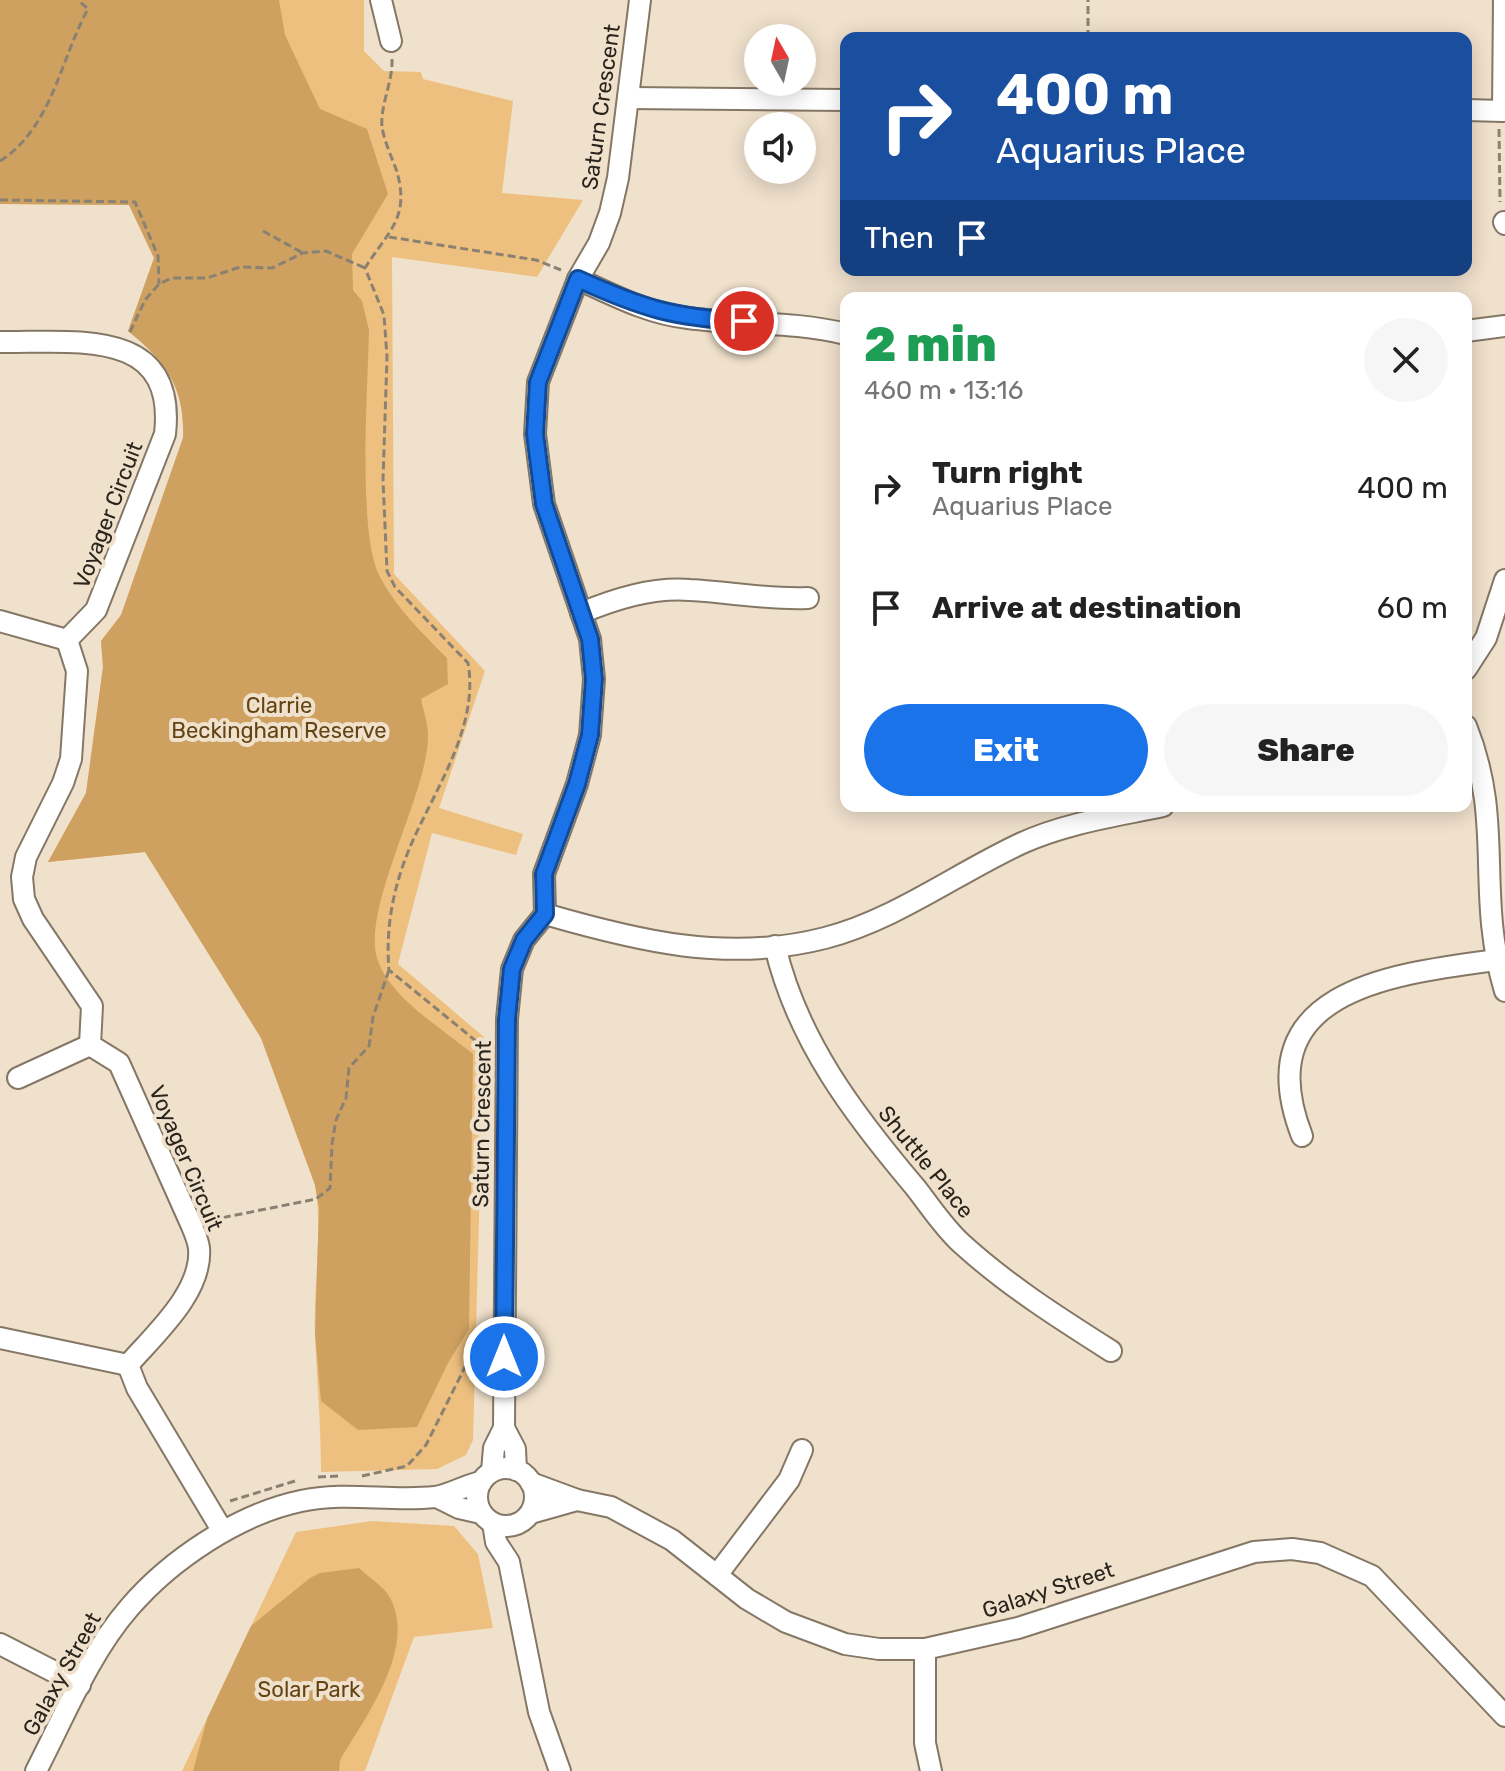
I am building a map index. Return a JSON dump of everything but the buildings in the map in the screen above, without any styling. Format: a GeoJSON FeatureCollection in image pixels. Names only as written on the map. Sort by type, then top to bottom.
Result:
{"type":"FeatureCollection","features":[{"type":"Feature","properties":{"kind":"street"},"geometry":{"type":"LineString","coordinates":[[381,0],[391,41]]}},
{"type":"Feature","properties":{"kind":"street","name":"Saturn Crescent"},"geometry":{"type":"LineString","coordinates":[[486,1476],[504,1428],[507,1019],[512,969],[524,940],[545,914],[544,874],[577,784],[590,735],[594,679],[590,639],[544,504],[535,434],[538,382],[578,279],[599,243],[610,213],[640,0]]}},
{"type":"Feature","properties":{"kind":"street"},"geometry":{"type":"LineString","coordinates":[[1472,110],[1504,111],[1504,0]]}},
{"type":"Feature","properties":{"kind":"street"},"geometry":{"type":"LineString","coordinates":[[628,98],[840,100]]}},
{"type":"Feature","properties":{"kind":"street"},"geometry":{"type":"LineString","coordinates":[[578,279],[637,305],[685,318],[815,327],[840,333]]}},
{"type":"Feature","properties":{"kind":"street"},"geometry":{"type":"LineString","coordinates":[[1472,330],[1505,326]]}},
{"type":"Feature","properties":{"kind":"street","name":"Voyager Circuit"},"geometry":{"type":"LineString","coordinates":[[0,342],[104,343],[122,350],[142,358],[160,383],[168,408],[165,434],[96,610],[67,640]]}},
{"type":"Feature","properties":{"kind":"street"},"geometry":{"type":"LineString","coordinates":[[1472,660],[1486,638],[1505,580]]}},
{"type":"Feature","properties":{"kind":"street"},"geometry":{"type":"LineString","coordinates":[[581,613],[616,599],[687,589],[778,599],[808,598]]}},
{"type":"Feature","properties":{"kind":"street"},"geometry":{"type":"LineString","coordinates":[[0,621],[67,640],[77,671],[71,759],[63,783],[26,857],[22,877],[24,899],[33,919],[92,1006],[90,1045],[18,1078]]}},
{"type":"Feature","properties":{"kind":"street"},"geometry":{"type":"LineString","coordinates":[[1472,737],[1492,773],[1502,819],[1494,937],[1496,960],[1505,991]]}},
{"type":"Feature","properties":{"kind":"street"},"geometry":{"type":"LineString","coordinates":[[545,914],[671,946],[731,950],[775,946],[857,928],[1024,842],[1067,826],[1134,812]]}},
{"type":"Feature","properties":{"kind":"street","name":"Shuttle Place"},"geometry":{"type":"LineString","coordinates":[[775,946],[783,978],[805,1033],[832,1079],[885,1153],[960,1243],[1038,1304],[1111,1351]]}},
{"type":"Feature","properties":{"kind":"street"},"geometry":{"type":"LineString","coordinates":[[1302,1136],[1291,1106],[1287,1078],[1292,1051],[1303,1028],[1326,1005],[1351,990],[1439,967],[1496,960]]}},
{"type":"Feature","properties":{"kind":"street","name":"Voyager Circuit"},"geometry":{"type":"LineString","coordinates":[[90,1045],[119,1063],[191,1224],[199,1249],[195,1278],[167,1320],[128,1365]]}},
{"type":"Feature","properties":{"kind":"street"},"geometry":{"type":"LineString","coordinates":[[0,1338],[128,1365],[137,1388],[222,1530]]}},
{"type":"Feature","properties":{"kind":"street","name":"Saturn Crescent"},"geometry":{"type":"LineString","coordinates":[[504,1428],[515,1449],[523,1476]]}},
{"type":"Feature","properties":{"kind":"street"},"geometry":{"type":"LineString","coordinates":[[717,1575],[789,1480],[802,1450]]}},
{"type":"Feature","properties":{"kind":"street"},"geometry":{"type":"LineString","coordinates":[[509,1562],[524,1518],[535,1497],[523,1476],[486,1476],[476,1497],[496,1542],[509,1562],[539,1712],[560,1771]]}},
{"type":"Feature","properties":{"kind":"street","name":"Galaxy Street"},"geometry":{"type":"LineString","coordinates":[[36,1771],[80,1685],[129,1606],[222,1530],[257,1512],[304,1500],[346,1495],[437,1497],[486,1476]]}},
{"type":"Feature","properties":{"kind":"street","name":"Galaxy Street"},"geometry":{"type":"LineString","coordinates":[[523,1476],[577,1500],[611,1507],[672,1540],[786,1622],[845,1644],[879,1649],[925,1649],[1018,1628],[1254,1552],[1292,1549],[1320,1553],[1372,1576],[1501,1703]]}},
{"type":"Feature","properties":{"kind":"street","name":"Galaxy Street"},"geometry":{"type":"LineString","coordinates":[[437,1497],[487,1518]]}},
{"type":"Feature","properties":{"kind":"street","name":"Galaxy Street"},"geometry":{"type":"LineString","coordinates":[[524,1518],[577,1500]]}},
{"type":"Feature","properties":{"kind":"street"},"geometry":{"type":"LineString","coordinates":[[487,1518],[524,1518]]}},
{"type":"Feature","properties":{"kind":"street"},"geometry":{"type":"LineString","coordinates":[[0,1644],[80,1685]]}},
{"type":"Feature","properties":{"kind":"street"},"geometry":{"type":"LineString","coordinates":[[925,1649],[925,1743],[931,1771]]}},
{"type":"Feature","properties":{"kind":"path"},"geometry":{"type":"LineString","coordinates":[[0,161],[34,131],[43,106],[58,84],[69,45],[88,9],[78,0]]}},
{"type":"Feature","properties":{"kind":"path"},"geometry":{"type":"LineString","coordinates":[[1088,0],[1088,32]]}},
{"type":"Feature","properties":{"kind":"path"},"geometry":{"type":"LineString","coordinates":[[389,237],[403,208],[401,185],[382,127],[391,87],[391,41]]}},
{"type":"Feature","properties":{"kind":"path"},"geometry":{"type":"LineString","coordinates":[[1504,111],[1499,120],[1501,213],[1505,223]]}},
{"type":"Feature","properties":{"kind":"path"},"geometry":{"type":"LineString","coordinates":[[0,200],[135,202],[158,256],[159,284]]}},
{"type":"Feature","properties":{"kind":"path"},"geometry":{"type":"LineString","coordinates":[[263,231],[303,253]]}},
{"type":"Feature","properties":{"kind":"path"},"geometry":{"type":"LineString","coordinates":[[365,268],[380,241],[389,237],[536,260],[578,279]]}},
{"type":"Feature","properties":{"kind":"path"},"geometry":{"type":"LineString","coordinates":[[122,350],[145,300],[159,284],[172,278],[207,278],[240,267],[272,268],[303,253],[326,251],[365,268],[384,315],[387,571],[395,587],[468,663],[470,676],[467,704],[442,787],[415,836],[397,881],[389,922],[389,970],[377,1013],[373,1017],[369,1046],[349,1068],[332,1144],[330,1188],[316,1199],[191,1224]]}},
{"type":"Feature","properties":{"kind":"path"},"geometry":{"type":"LineString","coordinates":[[389,970],[487,1048],[487,1062]]}},
{"type":"Feature","properties":{"kind":"path"},"geometry":{"type":"LineString","coordinates":[[485,1150],[485,1211]]}},
{"type":"Feature","properties":{"kind":"path"},"geometry":{"type":"LineString","coordinates":[[313,1478],[361,1477],[407,1466],[426,1445],[443,1416],[483,1332],[484,1318]]}},
{"type":"Feature","properties":{"kind":"path"},"geometry":{"type":"LineString","coordinates":[[230,1501],[298,1481]]}},
{"type":"Feature","properties":{"kind":"green space","name":"Clarrie Beckingham Reserve"},"geometry":{"type":"Polygon","coordinates":[[[0,0],[364,0],[364,51],[384,71],[421,72],[423,79],[513,101],[502,193],[583,200],[537,277],[392,257],[394,574],[485,671],[439,808],[523,834],[516,855],[432,833],[398,964],[484,1037],[473,1440],[466,1455],[437,1469],[321,1472],[315,1335],[318,1222],[315,1185],[261,1038],[145,852],[48,862],[86,793],[103,667],[101,641],[121,615],[183,438],[183,420],[176,390],[163,365],[128,331],[154,258],[129,205],[0,204],[0,0]]]}},
{"type":"Feature","properties":{"kind":"green space","name":"Clarrie Beckingham Reserve"},"geometry":{"type":"Polygon","coordinates":[[[0,0],[279,0],[285,35],[320,109],[367,129],[388,194],[352,254],[353,290],[362,301],[369,330],[368,528],[380,577],[402,610],[447,658],[448,684],[421,699],[428,730],[425,759],[386,883],[375,939],[378,961],[394,988],[473,1054],[469,1329],[448,1363],[417,1427],[358,1430],[321,1401],[315,1334],[319,1208],[315,1185],[261,1038],[145,852],[48,862],[86,793],[103,667],[101,641],[121,615],[183,438],[183,420],[176,390],[163,365],[128,331],[154,258],[129,205],[0,204],[0,0]]]}},
{"type":"Feature","properties":{"kind":"green space","name":"Solar Park"},"geometry":{"type":"Polygon","coordinates":[[[372,1521],[454,1526],[478,1554],[493,1628],[414,1637],[365,1771],[182,1771],[296,1532],[372,1521]]]}},
{"type":"Feature","properties":{"kind":"green space","name":"Solar Park"},"geometry":{"type":"Polygon","coordinates":[[[359,1568],[387,1593],[396,1613],[398,1634],[386,1680],[340,1760],[339,1771],[193,1771],[207,1719],[251,1626],[310,1578],[320,1573],[359,1568]]]}},
{"type":"Feature","properties":{"kind":"route"},"geometry":{"type":"LineString","coordinates":[[504,1357],[507,1019],[512,969],[524,940],[545,914],[544,874],[577,784],[590,735],[594,679],[590,639],[544,504],[536,456],[538,382],[578,279],[637,305],[685,318],[744,321]]}}]}
